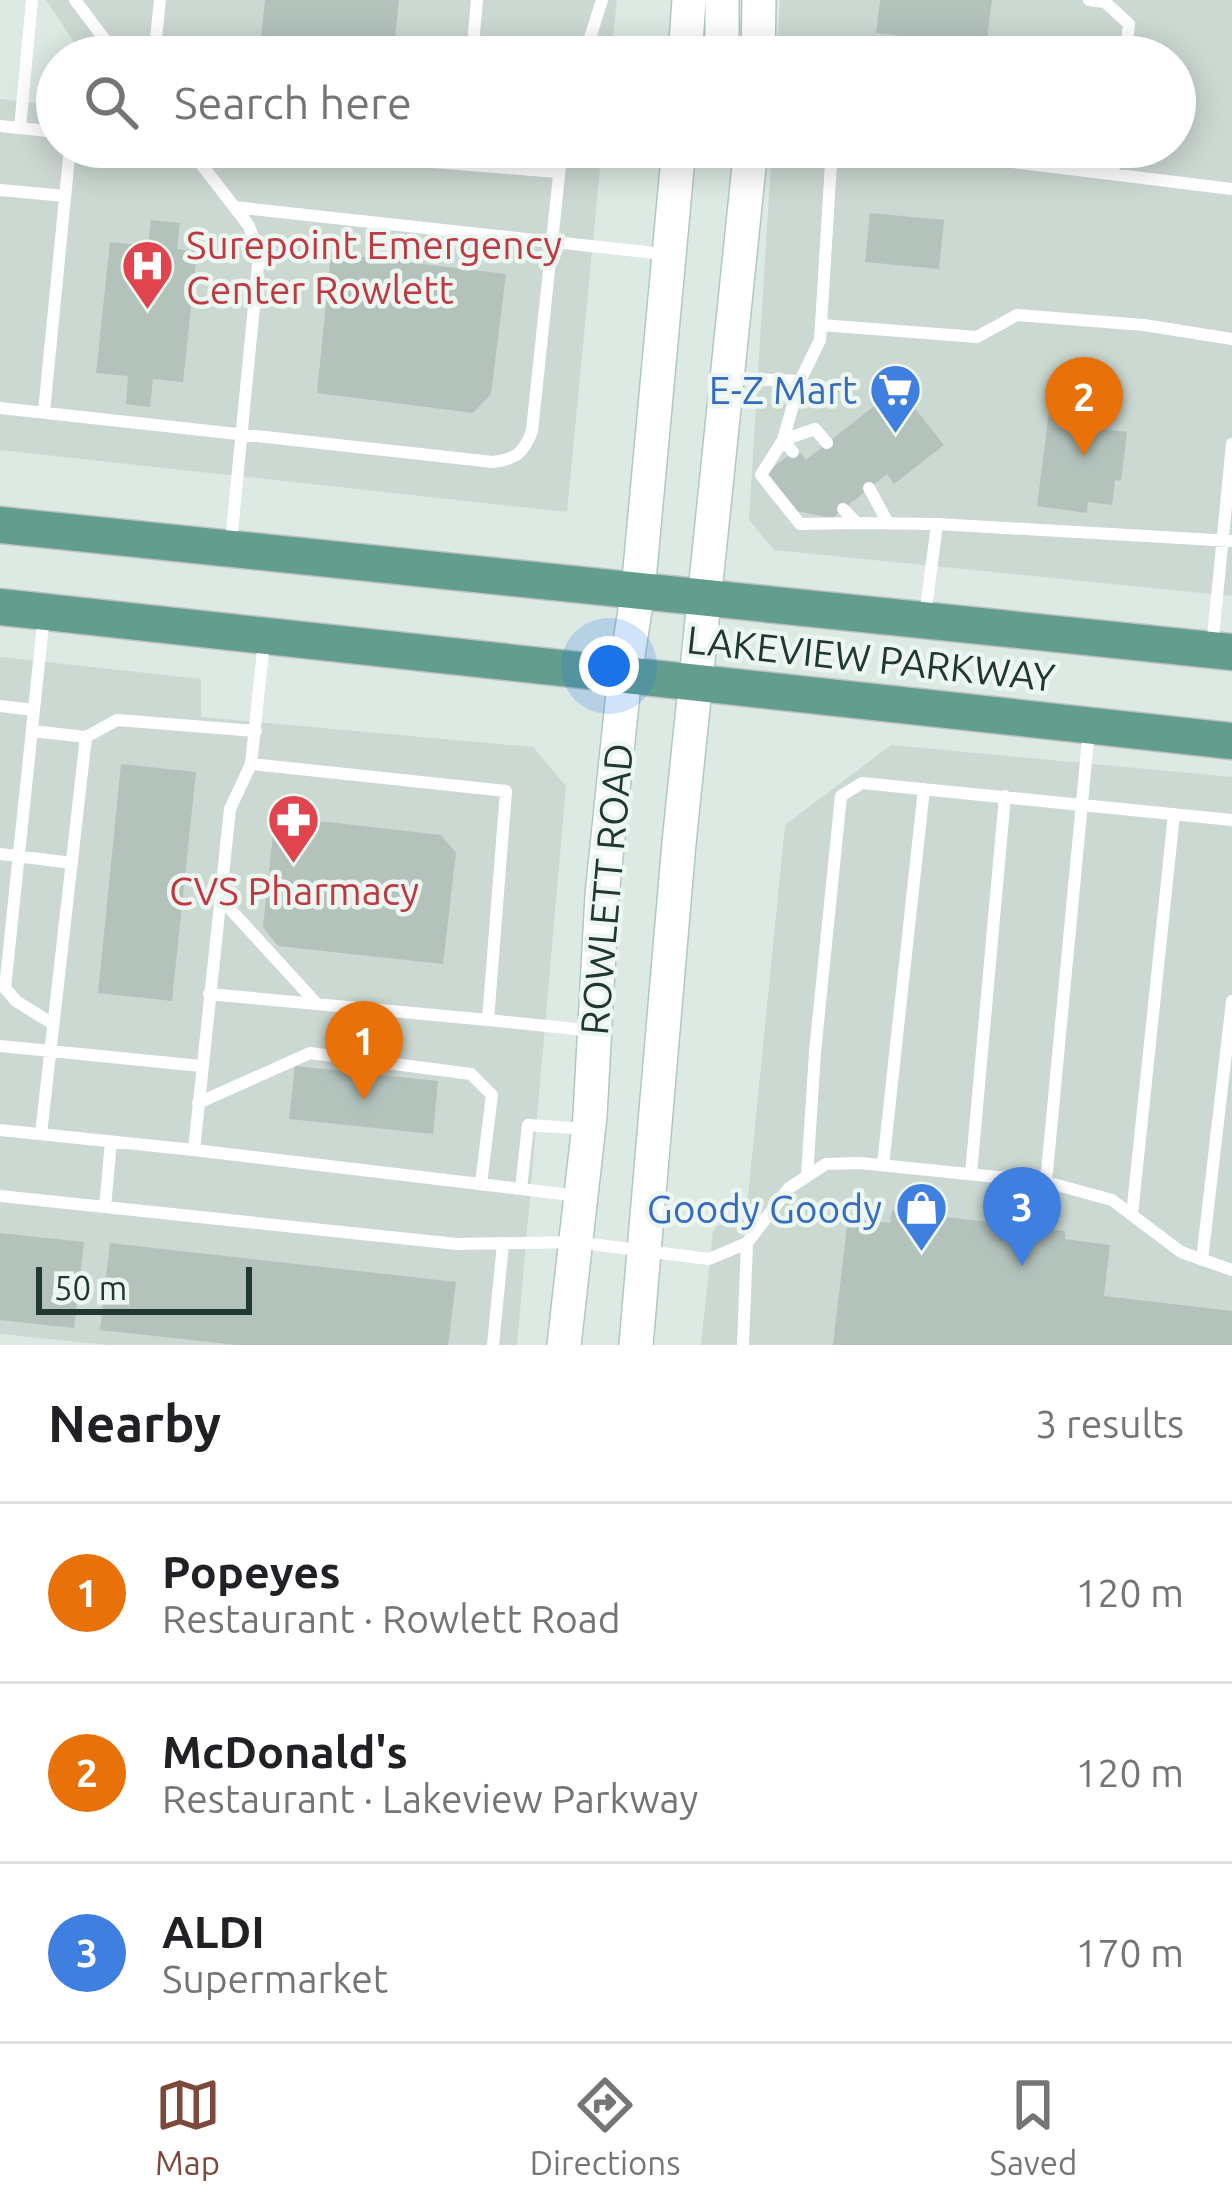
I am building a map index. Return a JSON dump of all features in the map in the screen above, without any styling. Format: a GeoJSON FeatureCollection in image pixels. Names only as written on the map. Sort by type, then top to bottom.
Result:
{"type":"FeatureCollection","features":[{"type":"Feature","properties":{"kind":"main road"},"geometry":{"type":"LineString","coordinates":[[686,36],[689,0]]}},
{"type":"Feature","properties":{"kind":"main road"},"geometry":{"type":"LineString","coordinates":[[722,0],[722,36]]}},
{"type":"Feature","properties":{"kind":"main road"},"geometry":{"type":"LineString","coordinates":[[758,36],[759,0]]}},
{"type":"Feature","properties":{"kind":"main road","name":"ROWLETT ROAD"},"geometry":{"type":"LineString","coordinates":[[564,1345],[588,1130],[602,895],[638,591],[677,168]]}},
{"type":"Feature","properties":{"kind":"main road","name":"ROWLETT ROAD"},"geometry":{"type":"LineString","coordinates":[[636,1345],[696,681],[749,168]]}},
{"type":"Feature","properties":{"kind":"main road","name":"LAKEVIEW PARKWAY"},"geometry":{"type":"LineString","coordinates":[[0,525],[1222,651]]}},
{"type":"Feature","properties":{"kind":"main road","name":"LAKEVIEW PARKWAY"},"geometry":{"type":"LineString","coordinates":[[0,607],[1232,740]]}},
{"type":"Feature","properties":{"kind":"lane"},"geometry":{"type":"LineString","coordinates":[[20,128],[32,0]]}},
{"type":"Feature","properties":{"kind":"lane"},"geometry":{"type":"LineString","coordinates":[[75,0],[102,36]]}},
{"type":"Feature","properties":{"kind":"lane"},"geometry":{"type":"LineString","coordinates":[[156,36],[160,0]]}},
{"type":"Feature","properties":{"kind":"lane"},"geometry":{"type":"LineString","coordinates":[[474,36],[477,0]]}},
{"type":"Feature","properties":{"kind":"lane"},"geometry":{"type":"LineString","coordinates":[[591,36],[602,0]]}},
{"type":"Feature","properties":{"kind":"lane"},"geometry":{"type":"LineString","coordinates":[[1089,0],[1105,2],[1129,23],[1127,36]]}},
{"type":"Feature","properties":{"kind":"lane"},"geometry":{"type":"LineString","coordinates":[[0,126],[36,130]]}},
{"type":"Feature","properties":{"kind":"lane"},"geometry":{"type":"LineString","coordinates":[[44,412],[68,168]]}},
{"type":"Feature","properties":{"kind":"lane"},"geometry":{"type":"LineString","coordinates":[[204,168],[249,226],[259,255],[230,549]]}},
{"type":"Feature","properties":{"kind":"lane"},"geometry":{"type":"LineString","coordinates":[[508,168],[557,172]]}},
{"type":"Feature","properties":{"kind":"lane"},"geometry":{"type":"LineString","coordinates":[[0,408],[493,462],[513,460],[525,449],[532,431],[558,168]]}},
{"type":"Feature","properties":{"kind":"lane"},"geometry":{"type":"LineString","coordinates":[[831,168],[820,340],[800,381],[783,440],[761,475],[800,524],[937,524],[1227,541]]}},
{"type":"Feature","properties":{"kind":"lane"},"geometry":{"type":"LineString","coordinates":[[1058,168],[1232,189]]}},
{"type":"Feature","properties":{"kind":"lane"},"geometry":{"type":"LineString","coordinates":[[1113,175],[1114,168]]}},
{"type":"Feature","properties":{"kind":"lane"},"geometry":{"type":"LineString","coordinates":[[0,190],[65,196]]}},
{"type":"Feature","properties":{"kind":"lane"},"geometry":{"type":"LineString","coordinates":[[234,207],[671,255]]}},
{"type":"Feature","properties":{"kind":"lane"},"geometry":{"type":"LineString","coordinates":[[820,325],[977,337],[1017,315],[1144,325],[1232,339]]}},
{"type":"Feature","properties":{"kind":"lane"},"geometry":{"type":"LineString","coordinates":[[728,378],[800,381]]}},
{"type":"Feature","properties":{"kind":"lane"},"geometry":{"type":"LineString","coordinates":[[783,440],[815,429],[827,442]]}},
{"type":"Feature","properties":{"kind":"lane"},"geometry":{"type":"LineString","coordinates":[[783,440],[793,452]]}},
{"type":"Feature","properties":{"kind":"lane"},"geometry":{"type":"LineString","coordinates":[[1222,651],[1232,444]]}},
{"type":"Feature","properties":{"kind":"lane"},"geometry":{"type":"LineString","coordinates":[[869,488],[888,523]]}},
{"type":"Feature","properties":{"kind":"lane"},"geometry":{"type":"LineString","coordinates":[[843,509],[857,523]]}},
{"type":"Feature","properties":{"kind":"lane"},"geometry":{"type":"LineString","coordinates":[[924,618],[937,524]]}},
{"type":"Feature","properties":{"kind":"lane"},"geometry":{"type":"LineString","coordinates":[[44,612],[5,988],[16,1001],[53,1024]]}},
{"type":"Feature","properties":{"kind":"lane"},"geometry":{"type":"LineString","coordinates":[[194,1150],[230,809],[251,764],[265,635]]}},
{"type":"Feature","properties":{"kind":"lane"},"geometry":{"type":"LineString","coordinates":[[0,706],[34,710]]}},
{"type":"Feature","properties":{"kind":"lane"},"geometry":{"type":"LineString","coordinates":[[32,731],[86,737],[117,720],[256,731]]}},
{"type":"Feature","properties":{"kind":"lane"},"geometry":{"type":"LineString","coordinates":[[1046,1182],[1089,724]]}},
{"type":"Feature","properties":{"kind":"lane"},"geometry":{"type":"LineString","coordinates":[[41,1134],[86,737]]}},
{"type":"Feature","properties":{"kind":"lane"},"geometry":{"type":"LineString","coordinates":[[251,764],[506,791],[488,1020]]}},
{"type":"Feature","properties":{"kind":"lane"},"geometry":{"type":"LineString","coordinates":[[807,1176],[841,796],[862,783],[1232,820]]}},
{"type":"Feature","properties":{"kind":"lane"},"geometry":{"type":"LineString","coordinates":[[883,1166],[924,789]]}},
{"type":"Feature","properties":{"kind":"lane"},"geometry":{"type":"LineString","coordinates":[[971,1174],[1005,796]]}},
{"type":"Feature","properties":{"kind":"lane"},"geometry":{"type":"LineString","coordinates":[[1132,1215],[1174,814]]}},
{"type":"Feature","properties":{"kind":"lane"},"geometry":{"type":"LineString","coordinates":[[0,854],[72,863]]}},
{"type":"Feature","properties":{"kind":"lane"},"geometry":{"type":"LineString","coordinates":[[220,898],[317,1004]]}},
{"type":"Feature","properties":{"kind":"lane"},"geometry":{"type":"LineString","coordinates":[[209,994],[594,1031]]}},
{"type":"Feature","properties":{"kind":"lane"},"geometry":{"type":"LineString","coordinates":[[0,999],[16,1001]]}},
{"type":"Feature","properties":{"kind":"lane"},"geometry":{"type":"LineString","coordinates":[[1202,1259],[1232,1001]]}},
{"type":"Feature","properties":{"kind":"lane"},"geometry":{"type":"LineString","coordinates":[[0,1046],[201,1066]]}},
{"type":"Feature","properties":{"kind":"lane"},"geometry":{"type":"LineString","coordinates":[[198,1103],[310,1053],[471,1074],[492,1095],[481,1184]]}},
{"type":"Feature","properties":{"kind":"lane"},"geometry":{"type":"LineString","coordinates":[[521,1189],[528,1125],[588,1130]]}},
{"type":"Feature","properties":{"kind":"lane"},"geometry":{"type":"LineString","coordinates":[[0,1130],[580,1196]]}},
{"type":"Feature","properties":{"kind":"lane"},"geometry":{"type":"LineString","coordinates":[[105,1207],[111,1142]]}},
{"type":"Feature","properties":{"kind":"lane"},"geometry":{"type":"LineString","coordinates":[[0,1196],[457,1244],[575,1242],[709,1259],[747,1243],[789,1188],[826,1164],[883,1166],[1046,1182],[1112,1200],[1181,1252],[1232,1270]]}},
{"type":"Feature","properties":{"kind":"lane"},"geometry":{"type":"LineString","coordinates":[[743,1345],[747,1243]]}},
{"type":"Feature","properties":{"kind":"lane"},"geometry":{"type":"LineString","coordinates":[[493,1345],[503,1244]]}},
{"type":"Feature","properties":{"kind":"shaded area"},"geometry":{"type":"Polygon","coordinates":[[[46,0],[617,0],[613,36],[70,36],[46,0]]]}},
{"type":"Feature","properties":{"kind":"shaded area"},"geometry":{"type":"Polygon","coordinates":[[[780,0],[1232,0],[1232,596],[774,550],[749,520],[771,168],[1196,168],[1196,36],[778,36],[780,0]]]}},
{"type":"Feature","properties":{"kind":"shaded area"},"geometry":{"type":"Polygon","coordinates":[[[0,99],[36,103],[36,168],[600,168],[567,512],[0,450],[0,99]]]}},
{"type":"Feature","properties":{"kind":"shaded area"},"geometry":{"type":"Polygon","coordinates":[[[0,657],[201,679],[201,717],[533,747],[566,786],[517,1345],[109,1345],[0,1334],[0,657]]]}},
{"type":"Feature","properties":{"kind":"shaded area"},"geometry":{"type":"Polygon","coordinates":[[[891,745],[1232,777],[1232,1345],[701,1345],[713,1231],[748,1197],[785,825],[891,745]]]}},
{"type":"Feature","properties":{"kind":"building"},"geometry":{"type":"Polygon","coordinates":[[[265,0],[399,0],[395,36],[261,36],[265,0]]]}},
{"type":"Feature","properties":{"kind":"building"},"geometry":{"type":"Polygon","coordinates":[[[880,0],[992,0],[987,36],[876,33],[880,0]]]}},
{"type":"Feature","properties":{"kind":"building"},"geometry":{"type":"Polygon","coordinates":[[[870,213],[944,220],[939,269],[865,262],[870,213]]]}},
{"type":"Feature","properties":{"kind":"building","name":"Surepoint Emergency Center Rowlett"},"geometry":{"type":"Polygon","coordinates":[[[151,220],[180,223],[177,249],[197,252],[183,382],[153,379],[150,407],[126,404],[128,376],[96,373],[110,242],[148,246],[151,220]]]}},
{"type":"Feature","properties":{"kind":"building"},"geometry":{"type":"Polygon","coordinates":[[[331,253],[506,274],[491,394],[473,413],[317,393],[331,253]]]}},
{"type":"Feature","properties":{"kind":"building"},"geometry":{"type":"Polygon","coordinates":[[[898,387],[944,445],[894,484],[887,474],[832,518],[796,511],[766,473],[797,449],[806,460],[898,387]]]}},
{"type":"Feature","properties":{"kind":"building"},"geometry":{"type":"Polygon","coordinates":[[[1052,388],[1097,394],[1092,428],[1127,432],[1121,481],[1115,480],[1112,505],[1088,502],[1087,513],[1037,506],[1052,388]]]}},
{"type":"Feature","properties":{"kind":"building"},"geometry":{"type":"Polygon","coordinates":[[[121,764],[196,772],[172,1001],[98,993],[121,764]]]}},
{"type":"Feature","properties":{"kind":"building","name":"CVS Pharmacy"},"geometry":{"type":"Polygon","coordinates":[[[275,816],[441,835],[456,853],[443,964],[278,946],[263,927],[275,816]]]}},
{"type":"Feature","properties":{"kind":"building"},"geometry":{"type":"Polygon","coordinates":[[[295,1066],[438,1081],[433,1134],[289,1119],[295,1066]]]}},
{"type":"Feature","properties":{"kind":"building"},"geometry":{"type":"Polygon","coordinates":[[[892,1211],[1065,1231],[1065,1239],[1110,1245],[1104,1296],[1232,1311],[1232,1345],[833,1345],[848,1218],[890,1223],[892,1211]]]}},
{"type":"Feature","properties":{"kind":"building"},"geometry":{"type":"Polygon","coordinates":[[[0,1233],[84,1242],[74,1328],[0,1320],[0,1233]]]}},
{"type":"Feature","properties":{"kind":"building"},"geometry":{"type":"Polygon","coordinates":[[[110,1243],[456,1282],[448,1345],[237,1345],[100,1330],[110,1243]]]}},
{"type":"Feature","properties":{"kind":"place","name":"Surepoint Emergency Center Rowlett"},"geometry":{"type":"Point","coordinates":[147,312]}},
{"type":"Feature","properties":{"kind":"place","name":"E-Z Mart"},"geometry":{"type":"Point","coordinates":[896,435]}},
{"type":"Feature","properties":{"kind":"place","name":"McDonald's"},"geometry":{"type":"Point","coordinates":[1084,456]}},
{"type":"Feature","properties":{"kind":"place","name":"CVS Pharmacy"},"geometry":{"type":"Point","coordinates":[294,866]}},
{"type":"Feature","properties":{"kind":"place","name":"Popeyes"},"geometry":{"type":"Point","coordinates":[364,1100]}},
{"type":"Feature","properties":{"kind":"place","name":"Goody Goody"},"geometry":{"type":"Point","coordinates":[921,1254]}},
{"type":"Feature","properties":{"kind":"place","name":"ALDI"},"geometry":{"type":"Point","coordinates":[1022,1266]}}]}
